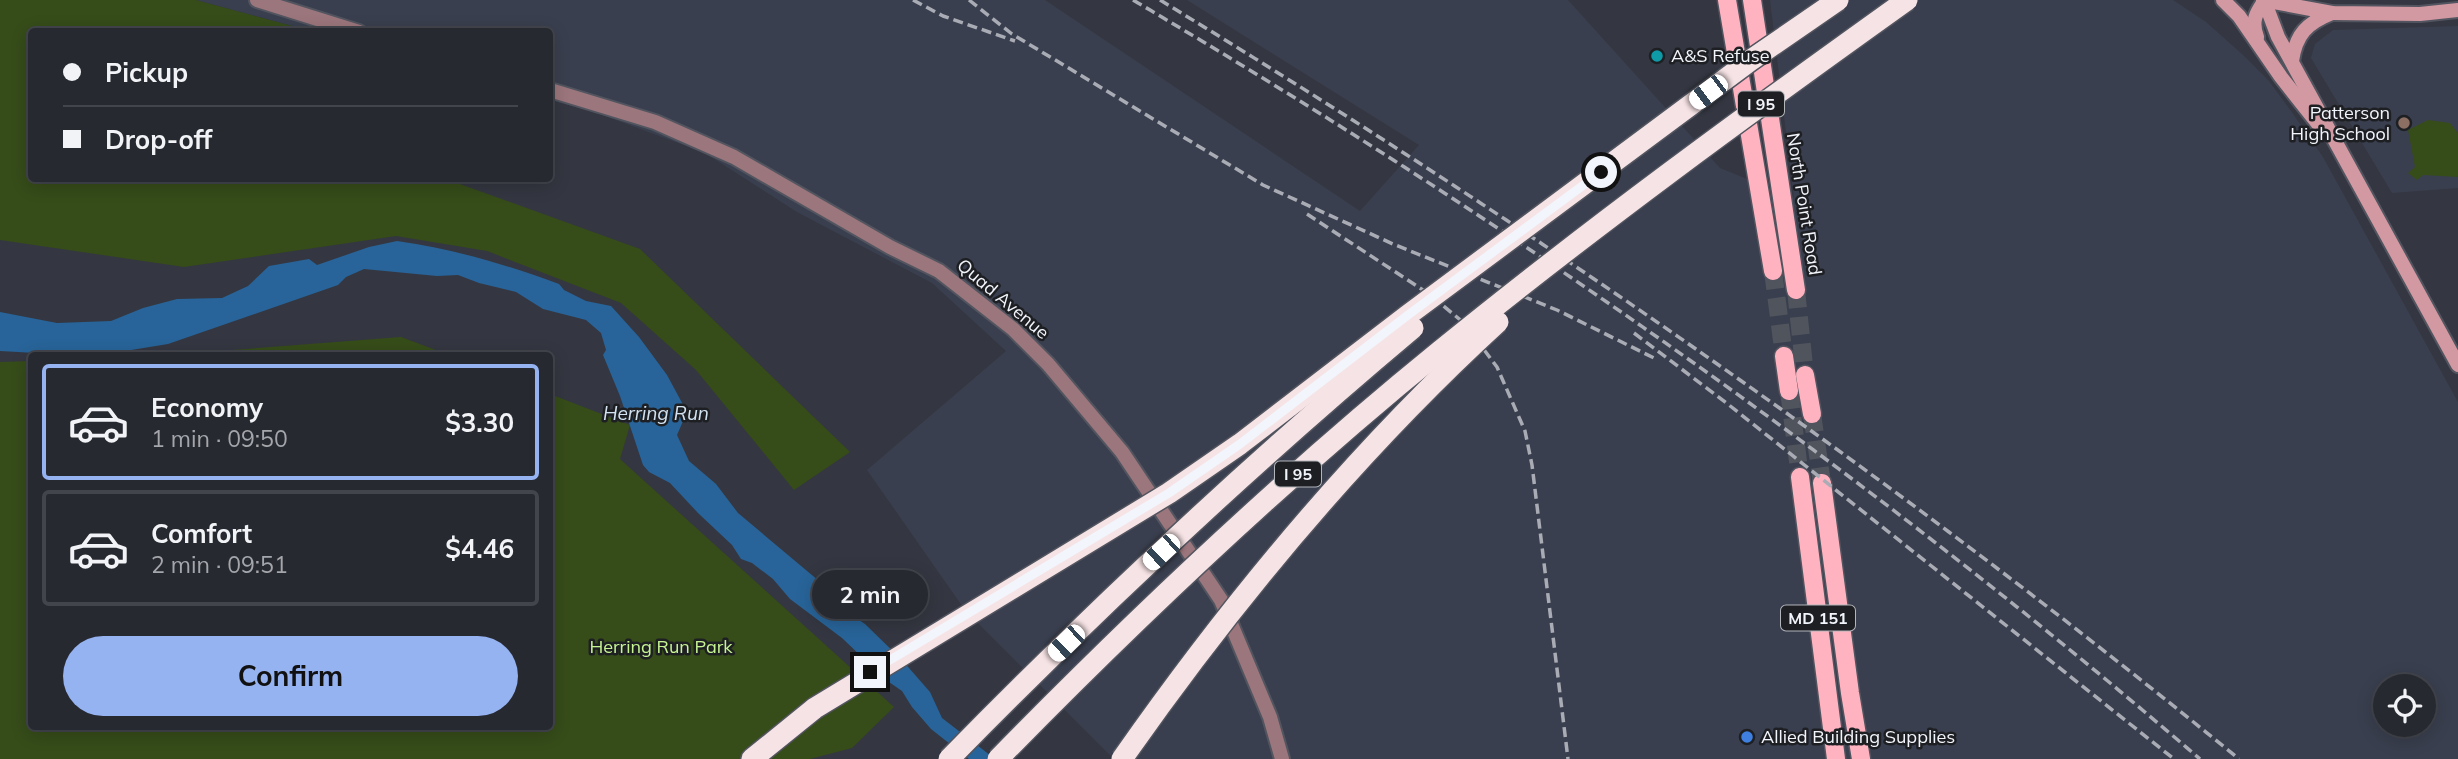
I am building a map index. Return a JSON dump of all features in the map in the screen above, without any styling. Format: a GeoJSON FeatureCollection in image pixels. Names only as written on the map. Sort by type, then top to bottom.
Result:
{"type":"FeatureCollection","features":[{"type":"Feature","properties":{"kind":"highway","name":"I 95"},"geometry":{"type":"LineString","coordinates":[[949,759],[1104,606],[1340,389],[1665,124],[1838,0]]}},
{"type":"Feature","properties":{"kind":"highway","name":"I 95"},"geometry":{"type":"LineString","coordinates":[[998,759],[1127,631],[1365,415],[1440,351],[1771,97],[1907,0]]}},
{"type":"Feature","properties":{"kind":"highway"},"geometry":{"type":"LineString","coordinates":[[752,759],[815,708],[1179,486],[1240,444],[1665,124]]}},
{"type":"Feature","properties":{"kind":"highway"},"geometry":{"type":"LineString","coordinates":[[1122,759],[1181,674],[1248,589],[1383,435],[1452,364],[1618,212]]}},
{"type":"Feature","properties":{"kind":"main road"},"geometry":{"type":"LineString","coordinates":[[1727,0],[1773,271]]}},
{"type":"Feature","properties":{"kind":"main road","name":"North Point Road"},"geometry":{"type":"LineString","coordinates":[[1752,0],[1796,290]]}},
{"type":"Feature","properties":{"kind":"main road"},"geometry":{"type":"LineString","coordinates":[[2224,0],[2239,16],[2306,110],[2342,152]]}},
{"type":"Feature","properties":{"kind":"main road"},"geometry":{"type":"LineString","coordinates":[[2263,50],[2253,23],[2264,0]]}},
{"type":"Feature","properties":{"kind":"main road"},"geometry":{"type":"LineString","coordinates":[[2264,0],[2332,13],[2420,14],[2458,10]]}},
{"type":"Feature","properties":{"kind":"main road"},"geometry":{"type":"LineString","coordinates":[[2264,0],[2278,37],[2458,365]]}},
{"type":"Feature","properties":{"kind":"main road"},"geometry":{"type":"LineString","coordinates":[[2292,61],[2295,44],[2301,34],[2312,23],[2332,13]]}},
{"type":"Feature","properties":{"kind":"main road"},"geometry":{"type":"LineString","coordinates":[[1737,52],[1759,48]]}},
{"type":"Feature","properties":{"kind":"main road"},"geometry":{"type":"LineString","coordinates":[[1784,356],[1789,391]]}},
{"type":"Feature","properties":{"kind":"main road"},"geometry":{"type":"LineString","coordinates":[[1805,375],[1812,414]]}},
{"type":"Feature","properties":{"kind":"main road","name":"MD 151"},"geometry":{"type":"LineString","coordinates":[[1800,477],[1836,759]]}},
{"type":"Feature","properties":{"kind":"main road","name":"MD 151"},"geometry":{"type":"LineString","coordinates":[[1822,483],[1861,759]]}},
{"type":"Feature","properties":{"kind":"main road"},"geometry":{"type":"LineString","coordinates":[[1824,662],[1845,659]]}},
{"type":"Feature","properties":{"kind":"street"},"geometry":{"type":"LineString","coordinates":[[257,0],[346,28]]}},
{"type":"Feature","properties":{"kind":"street","name":"Quad Avenue"},"geometry":{"type":"LineString","coordinates":[[553,91],[655,122],[734,157],[890,247],[939,271],[1013,329],[1048,364],[1122,452],[1221,600],[1270,717],[1282,759]]}},
{"type":"Feature","properties":{"kind":"shaded area"},"geometry":{"type":"Polygon","coordinates":[[[196,0],[1045,0],[1360,211],[1419,145],[1187,0],[1568,0],[1720,168],[1794,198],[1770,0],[2173,0],[2206,22],[2242,54],[2269,81],[2291,111],[2323,157],[2458,402],[2458,759],[1114,759],[965,610],[867,470],[1006,351],[932,283],[797,212],[705,153],[597,113],[553,101],[553,28],[300,28],[196,0]]]}},
{"type":"Feature","properties":{"kind":"shaded area","name":"Patterson High School"},"geometry":{"type":"Polygon","coordinates":[[[2458,26],[2458,188],[2392,193],[2311,58],[2315,44],[2333,30],[2458,26]]]}},
{"type":"Feature","properties":{"kind":"green space"},"geometry":{"type":"Polygon","coordinates":[[[0,0],[196,0],[300,28],[28,28],[28,182],[454,182],[640,249],[850,452],[794,490],[696,370],[621,303],[487,251],[396,236],[184,267],[0,240],[0,0]]]}},
{"type":"Feature","properties":{"kind":"green space"},"geometry":{"type":"Polygon","coordinates":[[[2428,120],[2450,123],[2458,133],[2458,177],[2423,175],[2417,180],[2408,173],[2415,167],[2408,130],[2428,120]]]}},
{"type":"Feature","properties":{"kind":"green space"},"geometry":{"type":"Polygon","coordinates":[[[401,337],[441,352],[206,352],[401,337]]]}},
{"type":"Feature","properties":{"kind":"green space","name":"Herring Run Park"},"geometry":{"type":"Polygon","coordinates":[[[28,361],[28,730],[553,730],[553,395],[630,425],[620,459],[894,707],[852,748],[810,759],[0,759],[0,362],[28,361]]]}},
{"type":"Feature","properties":{"kind":"water","name":"Herring Run"},"geometry":{"type":"Polygon","coordinates":[[[397,241],[439,248],[559,284],[564,290],[586,301],[611,306],[639,337],[667,375],[687,412],[677,435],[689,461],[716,484],[738,513],[825,586],[847,612],[865,624],[902,660],[930,692],[942,718],[995,759],[969,759],[931,729],[902,691],[886,680],[842,638],[790,599],[773,579],[752,563],[741,559],[732,545],[670,483],[649,472],[643,465],[603,355],[606,350],[601,333],[586,320],[543,309],[516,292],[458,275],[437,276],[364,269],[346,277],[338,285],[168,344],[119,352],[0,351],[0,312],[57,323],[111,321],[143,308],[177,299],[222,298],[248,286],[269,266],[309,259],[317,265],[369,247],[397,241]]]}},
{"type":"Feature","properties":{"kind":"tunnel"},"geometry":{"type":"LineString","coordinates":[[1773,271],[1784,356]]}},
{"type":"Feature","properties":{"kind":"tunnel"},"geometry":{"type":"LineString","coordinates":[[1796,290],[1805,375]]}},
{"type":"Feature","properties":{"kind":"tunnel"},"geometry":{"type":"LineString","coordinates":[[1789,391],[1800,477]]}},
{"type":"Feature","properties":{"kind":"tunnel"},"geometry":{"type":"LineString","coordinates":[[1812,414],[1822,483]]}},
{"type":"Feature","properties":{"kind":"railway"},"geometry":{"type":"LineString","coordinates":[[913,0],[943,16],[1015,41]]}},
{"type":"Feature","properties":{"kind":"railway"},"geometry":{"type":"LineString","coordinates":[[969,0],[1012,34],[1263,185],[1393,244],[1557,310],[1656,359]]}},
{"type":"Feature","properties":{"kind":"railway"},"geometry":{"type":"LineString","coordinates":[[1133,0],[1412,172],[1684,356],[1947,551],[2200,759]]}},
{"type":"Feature","properties":{"kind":"railway"},"geometry":{"type":"LineString","coordinates":[[1160,0],[1439,176],[1713,361],[1979,555],[2239,759]]}},
{"type":"Feature","properties":{"kind":"railway"},"geometry":{"type":"LineString","coordinates":[[1307,214],[1429,294],[1464,323],[1497,367],[1525,431],[1532,465],[1568,759]]}},
{"type":"Feature","properties":{"kind":"railway"},"geometry":{"type":"LineString","coordinates":[[1634,333],[1729,405],[2174,759]]}},
{"type":"Feature","properties":{"kind":"place","name":"A&S Refuse"},"geometry":{"type":"Point","coordinates":[1657,56]}},
{"type":"Feature","properties":{"kind":"place","name":"Patterson High School"},"geometry":{"type":"Point","coordinates":[2404,123]}},
{"type":"Feature","properties":{"kind":"place","name":"Allied Building Supplies"},"geometry":{"type":"Point","coordinates":[1747,737]}},
{"type":"Feature","properties":{"kind":"route"},"geometry":{"type":"LineString","coordinates":[[870,672],[1169,493],[1240,444],[1601,172]]}}]}
